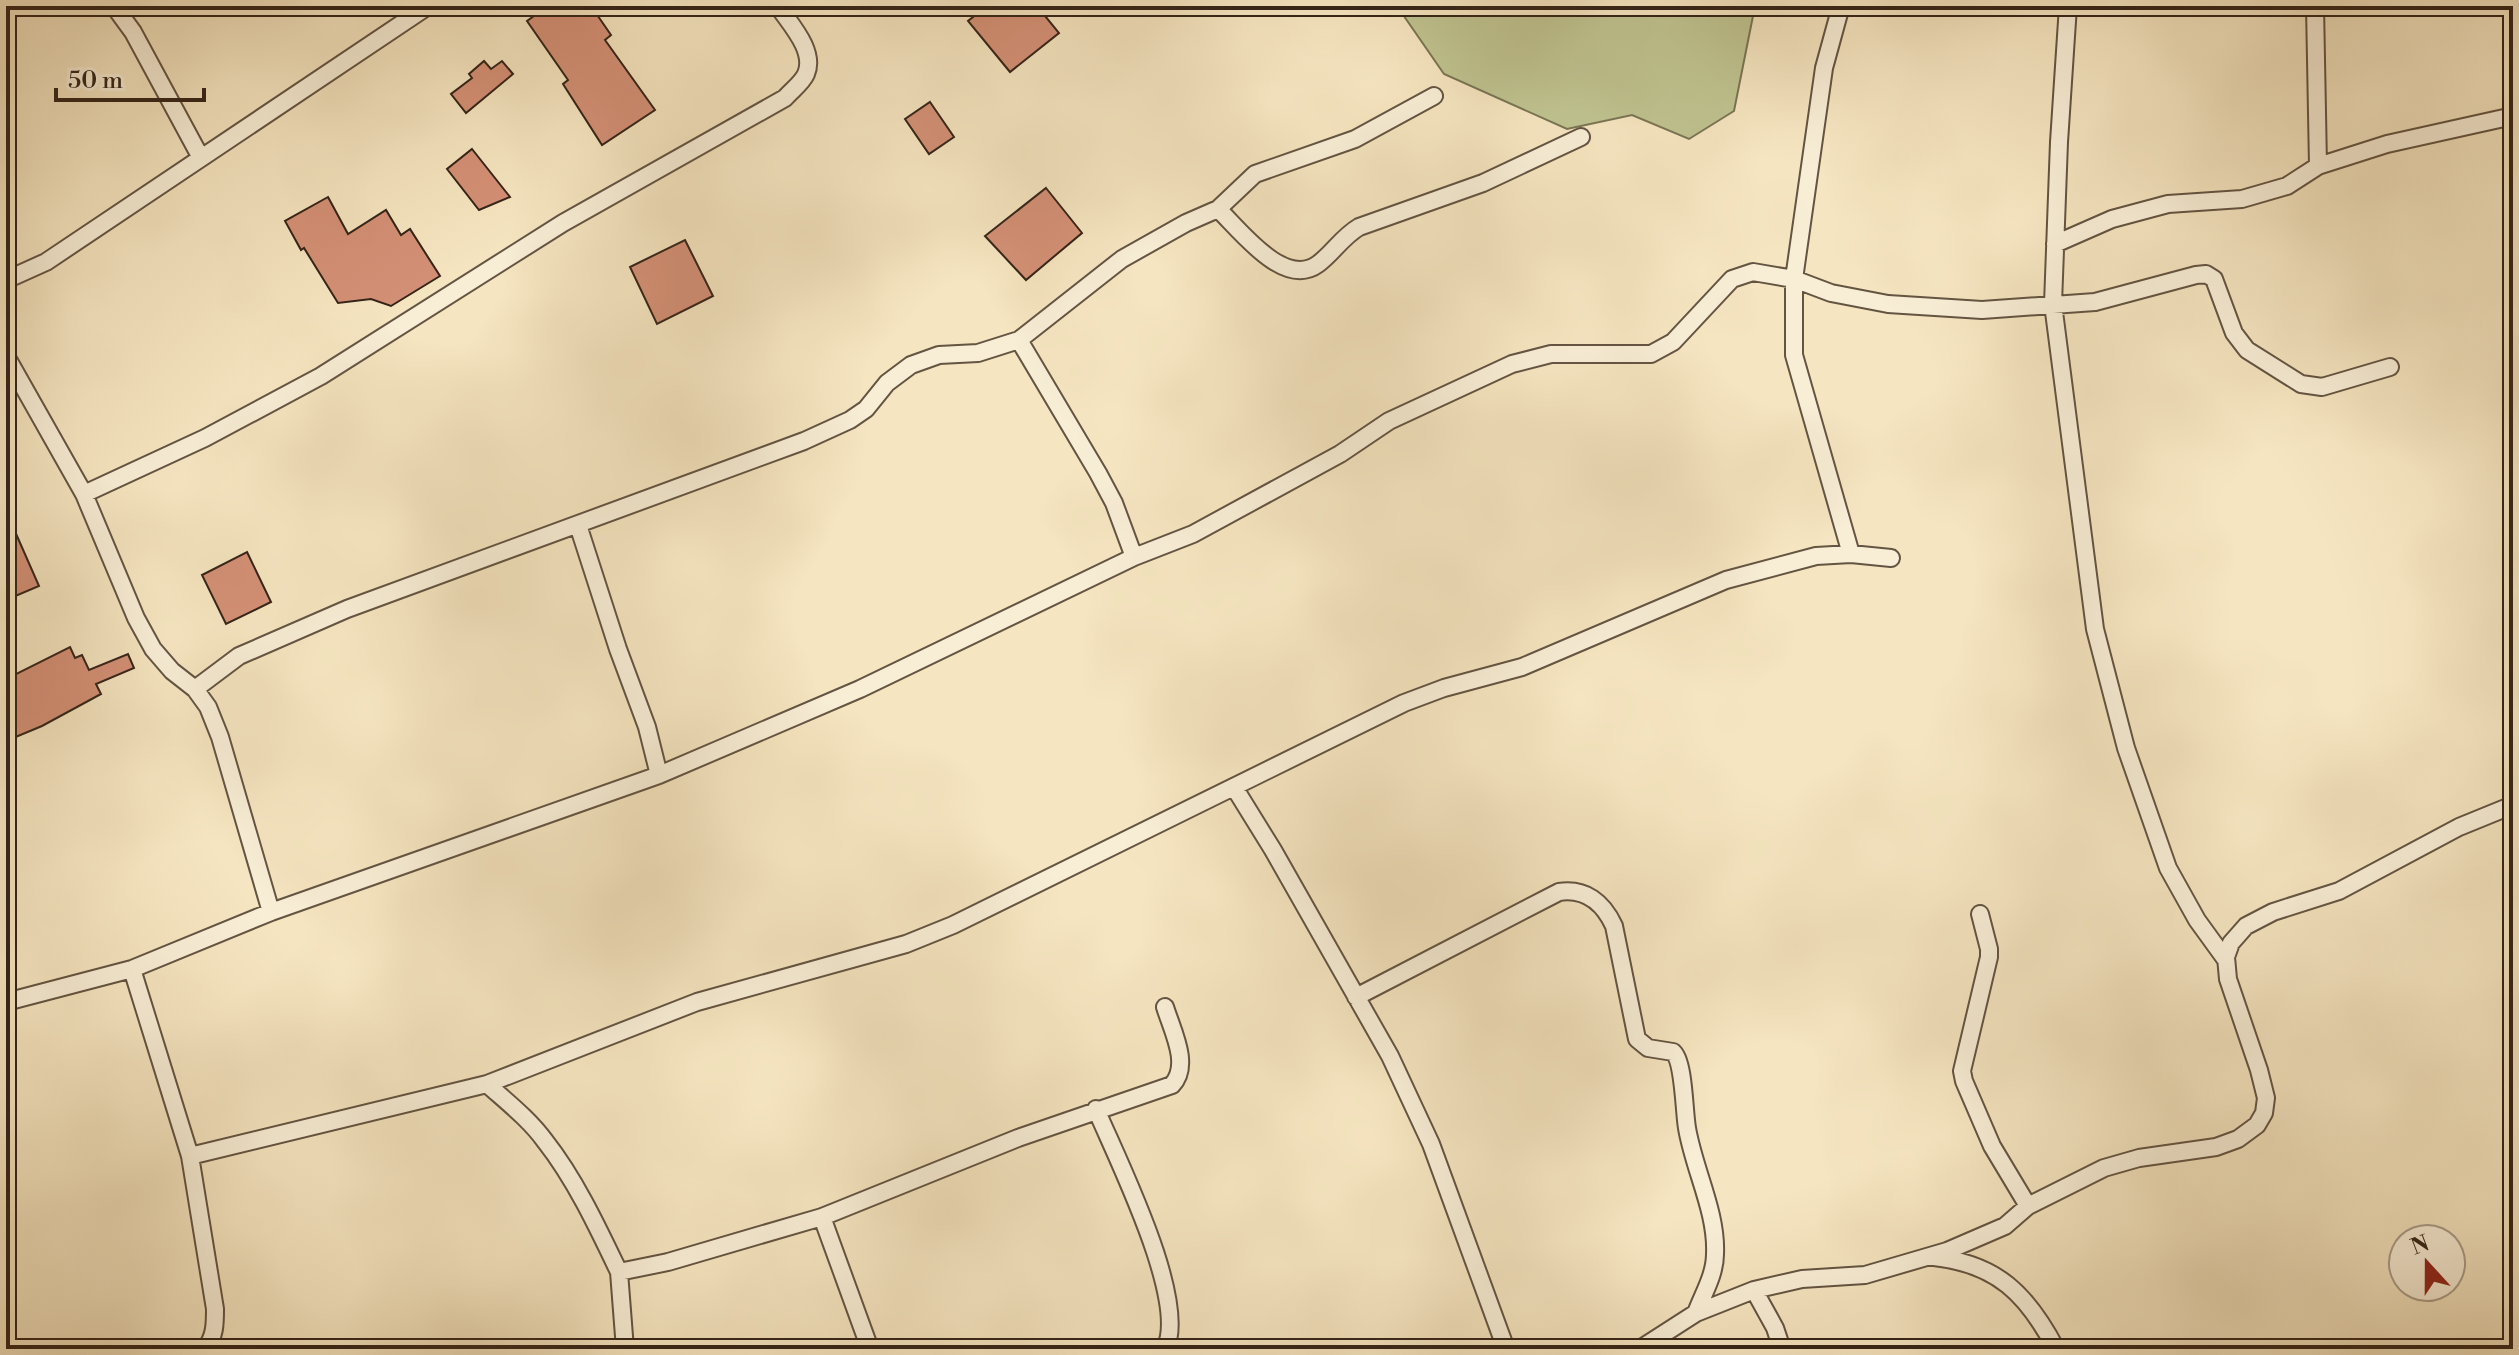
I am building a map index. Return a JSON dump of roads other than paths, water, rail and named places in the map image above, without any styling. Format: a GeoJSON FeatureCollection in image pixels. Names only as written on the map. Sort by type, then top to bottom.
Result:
{"type":"FeatureCollection","features":[{"type":"Feature","properties":{"kind":"street"},"geometry":{"type":"LineString","coordinates":[[114,6],[133,32],[201,158]]}},
{"type":"Feature","properties":{"kind":"street"},"geometry":{"type":"LineString","coordinates":[[6,280],[46,262],[428,6]]}},
{"type":"Feature","properties":{"kind":"street"},"geometry":{"type":"LineString","coordinates":[[84,494],[205,438],[321,376],[563,223],[785,98],[804,78],[808,60],[804,44],[778,6]]}},
{"type":"Feature","properties":{"kind":"street"},"geometry":{"type":"LineString","coordinates":[[1841,6],[1824,68],[1794,279],[1794,355],[1851,554]]}},
{"type":"Feature","properties":{"kind":"street"},"geometry":{"type":"LineString","coordinates":[[2068,6],[2053,304],[2095,629],[2126,748],[2168,868],[2197,920],[2226,960]]}},
{"type":"Feature","properties":{"kind":"street"},"geometry":{"type":"LineString","coordinates":[[2315,6],[2318,166]]}},
{"type":"Feature","properties":{"kind":"street"},"geometry":{"type":"LineString","coordinates":[[195,689],[239,656],[334,615],[804,441],[850,420],[866,409],[887,383],[911,365],[939,355],[978,353],[1019,340],[1122,259],[1218,209],[1255,174],[1355,139],[1434,96]]}},
{"type":"Feature","properties":{"kind":"street"},"geometry":{"type":"LineString","coordinates":[[2055,244],[2112,219],[2168,204],[2242,199],[2287,186],[2318,166],[2387,144],[2513,116]]}},
{"type":"Feature","properties":{"kind":"street"},"geometry":{"type":"LineString","coordinates":[[1218,209],[1265,256],[1290,270],[1301,271],[1318,264],[1346,235],[1359,227],[1483,183],[1581,137]]}},
{"type":"Feature","properties":{"kind":"street"},"geometry":{"type":"LineString","coordinates":[[6,1002],[132,969],[271,912],[659,775],[860,689],[1134,557],[1221,520],[1340,454],[1389,421],[1512,364],[1551,354],[1651,354],[1673,342],[1732,279],[1753,272],[1794,279],[1831,293],[1888,304],[1982,310],[2095,302],[2206,274],[2214,279],[2234,333],[2247,350],[2301,384],[2322,387],[2390,367]]}},
{"type":"Feature","properties":{"kind":"street"},"geometry":{"type":"LineString","coordinates":[[1019,340],[1114,503],[1134,557]]}},
{"type":"Feature","properties":{"kind":"street"},"geometry":{"type":"LineString","coordinates":[[6,356],[84,494],[136,618],[153,649],[172,671],[195,689],[208,707],[220,737],[271,912]]}},
{"type":"Feature","properties":{"kind":"street"},"geometry":{"type":"LineString","coordinates":[[578,525],[647,727],[659,775]]}},
{"type":"Feature","properties":{"kind":"street"},"geometry":{"type":"LineString","coordinates":[[190,1156],[487,1084],[697,1002],[906,944],[953,925],[1404,703],[1444,688],[1522,667],[1726,580],[1816,556],[1851,554],[1891,558]]}},
{"type":"Feature","properties":{"kind":"street"},"geometry":{"type":"LineString","coordinates":[[1234,787],[1390,1056],[1431,1144],[1506,1349]]}},
{"type":"Feature","properties":{"kind":"street"},"geometry":{"type":"LineString","coordinates":[[1640,1349],[1696,1313],[1754,1290],[1802,1279],[1865,1275],[1928,1257],[2005,1226],[2028,1206],[2104,1168],[2139,1158],[2216,1147],[2238,1139],[2257,1125],[2264,1113],[2266,1098],[2228,979],[2226,960],[2231,943],[2246,926],[2273,912],[2339,891],[2459,827],[2513,805]]}},
{"type":"Feature","properties":{"kind":"street"},"geometry":{"type":"LineString","coordinates":[[1356,997],[1559,892],[1576,890],[1587,894],[1608,913],[1614,926],[1637,1039],[1648,1048],[1673,1052],[1681,1062],[1688,1132],[1713,1227],[1715,1254],[1712,1273],[1696,1313]]}},
{"type":"Feature","properties":{"kind":"street"},"geometry":{"type":"LineString","coordinates":[[1980,914],[1989,957],[1962,1071],[1992,1146],[2028,1206]]}},
{"type":"Feature","properties":{"kind":"street"},"geometry":{"type":"LineString","coordinates":[[132,969],[190,1156],[215,1309],[215,1326],[205,1349]]}},
{"type":"Feature","properties":{"kind":"street"},"geometry":{"type":"LineString","coordinates":[[619,1272],[668,1262],[822,1217],[1096,1109],[1160,1090],[1177,1079],[1181,1071],[1180,1057],[1165,1007]]}},
{"type":"Feature","properties":{"kind":"street"},"geometry":{"type":"LineString","coordinates":[[487,1084],[546,1141],[572,1182],[619,1272],[625,1349]]}},
{"type":"Feature","properties":{"kind":"street"},"geometry":{"type":"LineString","coordinates":[[1096,1109],[1153,1245],[1168,1298],[1171,1331],[1165,1349]]}},
{"type":"Feature","properties":{"kind":"street"},"geometry":{"type":"LineString","coordinates":[[822,1217],[870,1349]]}},
{"type":"Feature","properties":{"kind":"street"},"geometry":{"type":"LineString","coordinates":[[1928,1257],[1954,1259],[1992,1274],[2030,1306],[2056,1349]]}},
{"type":"Feature","properties":{"kind":"street"},"geometry":{"type":"LineString","coordinates":[[1754,1290],[1775,1328],[1782,1349]]}}]}
